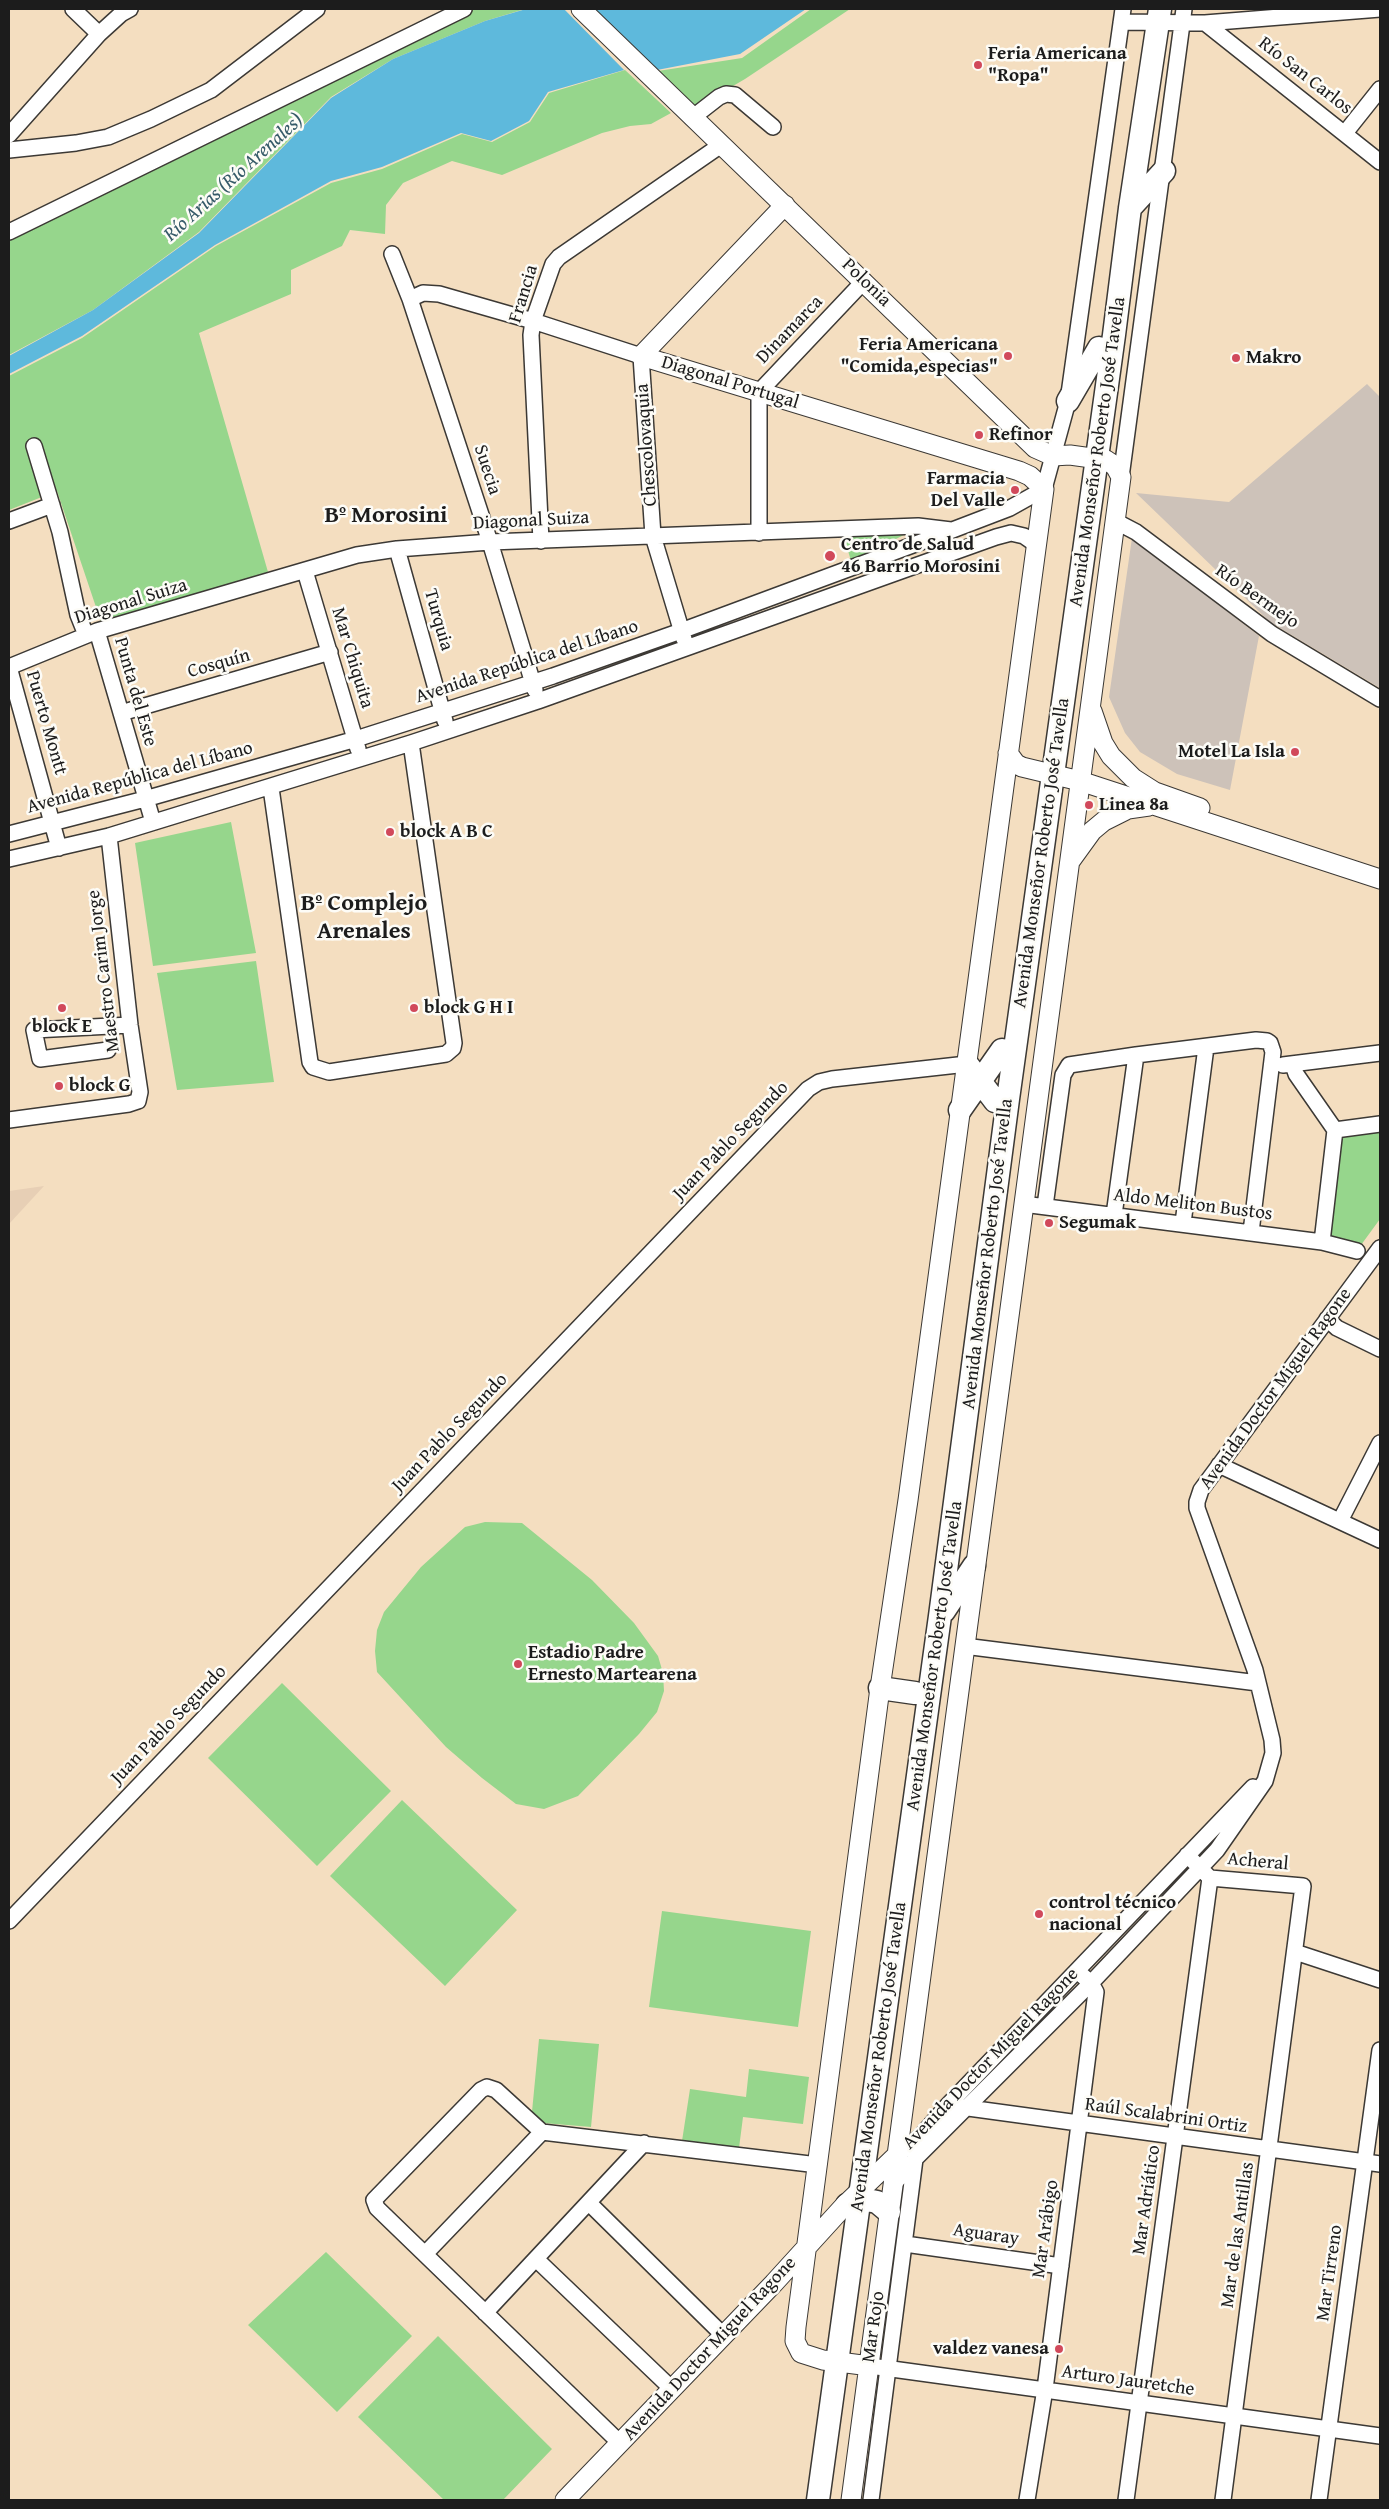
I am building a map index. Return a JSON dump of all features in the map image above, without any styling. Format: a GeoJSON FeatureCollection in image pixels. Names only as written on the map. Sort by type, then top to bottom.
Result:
{"type":"FeatureCollection","features":[{"type":"Feature","properties":{"kind":"highway","name":"Avenida Monseñor Roberto José Tavella"},"geometry":{"type":"LineString","coordinates":[[804,2500],[830,2360],[856,2198],[940,1616],[1047,772],[1090,457],[1138,159],[1152,16]]}},
{"type":"Feature","properties":{"kind":"highway","name":"Avenida Monseñor Roberto José Tavella"},"geometry":{"type":"LineString","coordinates":[[1090,457],[1099,348],[1152,16]]}},
{"type":"Feature","properties":{"kind":"highway"},"geometry":{"type":"LineString","coordinates":[[1130,208],[1158,187],[1138,159]]}},
{"type":"Feature","properties":{"kind":"highway"},"geometry":{"type":"LineString","coordinates":[[1068,401],[1099,348]]}},
{"type":"Feature","properties":{"kind":"highway","name":"Avenida Monseñor Roberto José Tavella"},"geometry":{"type":"LineString","coordinates":[[856,2198],[915,1692],[1002,1050],[1047,772]]}},
{"type":"Feature","properties":{"kind":"highway"},"geometry":{"type":"LineString","coordinates":[[960,1110],[1002,1050]]}},
{"type":"Feature","properties":{"kind":"highway"},"geometry":{"type":"LineString","coordinates":[[967,1064],[995,1101]]}},
{"type":"Feature","properties":{"kind":"highway"},"geometry":{"type":"LineString","coordinates":[[940,1616],[974,1566]]}},
{"type":"Feature","properties":{"kind":"highway"},"geometry":{"type":"LineString","coordinates":[[880,1688],[915,1692]]}},
{"type":"Feature","properties":{"kind":"highway"},"geometry":{"type":"LineString","coordinates":[[856,2198],[877,2202],[889,2212]]}},
{"type":"Feature","properties":{"kind":"highway","name":"Avenida Monseñor Roberto José Tavella"},"geometry":{"type":"LineString","coordinates":[[818,2500],[830,2360]]}},
{"type":"Feature","properties":{"kind":"main road","name":"Polonia"},"geometry":{"type":"LineString","coordinates":[[581,9],[1029,442],[1036,448],[1053,456]]}},
{"type":"Feature","properties":{"kind":"main road","name":"Chescolovaquia"},"geometry":{"type":"LineString","coordinates":[[641,356],[785,205]]}},
{"type":"Feature","properties":{"kind":"main road","name":"Diagonal Portugal"},"geometry":{"type":"LineString","coordinates":[[641,356],[1019,470],[1030,476],[1044,489]]}},
{"type":"Feature","properties":{"kind":"main road"},"geometry":{"type":"LineString","coordinates":[[851,2500],[889,2212],[894,2184],[907,2156],[974,1566],[1121,477],[1114,466],[1090,457],[1053,456]]}},
{"type":"Feature","properties":{"kind":"main road"},"geometry":{"type":"LineString","coordinates":[[870,2366],[808,2357],[797,2348],[795,2341],[880,1688],[967,1064],[1044,489]]}},
{"type":"Feature","properties":{"kind":"main road"},"geometry":{"type":"LineString","coordinates":[[1090,704],[1098,730],[1111,756],[1145,786],[1238,822],[1380,866]]}},
{"type":"Feature","properties":{"kind":"main road"},"geometry":{"type":"LineString","coordinates":[[1008,753],[1016,764],[1080,781],[1380,879]]}},
{"type":"Feature","properties":{"kind":"main road"},"geometry":{"type":"LineString","coordinates":[[1069,863],[1081,843],[1104,821],[1128,809],[1153,806]]}},
{"type":"Feature","properties":{"kind":"main road","name":"Avenida Doctor Miguel Ragone"},"geometry":{"type":"LineString","coordinates":[[565,2500],[774,2283],[807,2246],[856,2198],[907,2156]]}},
{"type":"Feature","properties":{"kind":"main road"},"geometry":{"type":"LineString","coordinates":[[774,2283],[785,2279],[801,2289]]}},
{"type":"Feature","properties":{"kind":"street"},"geometry":{"type":"LineString","coordinates":[[73,9],[99,34]]}},
{"type":"Feature","properties":{"kind":"street"},"geometry":{"type":"LineString","coordinates":[[9,135],[99,34],[121,14],[130,9]]}},
{"type":"Feature","properties":{"kind":"street"},"geometry":{"type":"LineString","coordinates":[[9,150],[76,143],[108,137],[150,119],[211,90],[317,9]]}},
{"type":"Feature","properties":{"kind":"street"},"geometry":{"type":"LineString","coordinates":[[10,228],[464,9]]}},
{"type":"Feature","properties":{"kind":"street"},"geometry":{"type":"LineString","coordinates":[[1044,489],[1068,401],[1122,15],[1183,16],[1205,23],[1380,9]]}},
{"type":"Feature","properties":{"kind":"street"},"geometry":{"type":"LineString","coordinates":[[1121,477],[1158,187],[1183,16]]}},
{"type":"Feature","properties":{"kind":"street","name":"Río San Carlos"},"geometry":{"type":"LineString","coordinates":[[1205,23],[1380,162]]}},
{"type":"Feature","properties":{"kind":"street"},"geometry":{"type":"LineString","coordinates":[[1345,133],[1380,89]]}},
{"type":"Feature","properties":{"kind":"street"},"geometry":{"type":"LineString","coordinates":[[686,112],[719,96],[726,94],[736,95],[772,126]]}},
{"type":"Feature","properties":{"kind":"street","name":"Francia"},"geometry":{"type":"LineString","coordinates":[[541,541],[531,335],[533,320],[553,264],[559,257],[721,145]]}},
{"type":"Feature","properties":{"kind":"street","name":"Suecia"},"geometry":{"type":"LineString","coordinates":[[392,254],[410,299],[490,542],[538,701]]}},
{"type":"Feature","properties":{"kind":"street","name":"Dinamarca"},"geometry":{"type":"LineString","coordinates":[[759,533],[758,392],[864,281]]}},
{"type":"Feature","properties":{"kind":"street","name":"Diagonal Portugal"},"geometry":{"type":"LineString","coordinates":[[410,299],[423,293],[439,294],[533,320],[641,356]]}},
{"type":"Feature","properties":{"kind":"street","name":"Chescolovaquia"},"geometry":{"type":"LineString","coordinates":[[641,356],[653,536],[687,648]]}},
{"type":"Feature","properties":{"kind":"street","name":"Punta del Este"},"geometry":{"type":"LineString","coordinates":[[34,446],[69,566],[78,615],[91,633],[120,713],[152,822]]}},
{"type":"Feature","properties":{"kind":"street","name":"Avenida República del Líbano"},"geometry":{"type":"LineString","coordinates":[[9,834],[54,824],[356,739],[533,682],[681,631],[953,530],[1010,508],[1044,489]]}},
{"type":"Feature","properties":{"kind":"street"},"geometry":{"type":"LineString","coordinates":[[9,521],[52,505]]}},
{"type":"Feature","properties":{"kind":"street","name":"Río Bermejo"},"geometry":{"type":"LineString","coordinates":[[1115,521],[1136,532],[1272,634],[1380,699]]}},
{"type":"Feature","properties":{"kind":"street","name":"Diagonal Suiza"},"geometry":{"type":"LineString","coordinates":[[9,667],[91,633],[357,555],[397,549],[490,542],[918,526],[953,530]]}},
{"type":"Feature","properties":{"kind":"street","name":"Avenida República del Líbano"},"geometry":{"type":"LineString","coordinates":[[9,859],[109,836],[411,744],[538,701],[996,537],[1011,533],[1024,536],[1037,545]]}},
{"type":"Feature","properties":{"kind":"street","name":"Turquia"},"geometry":{"type":"LineString","coordinates":[[397,549],[448,731]]}},
{"type":"Feature","properties":{"kind":"street","name":"Mar Chiquita"},"geometry":{"type":"LineString","coordinates":[[305,571],[361,758]]}},
{"type":"Feature","properties":{"kind":"street","name":"Cosquín"},"geometry":{"type":"LineString","coordinates":[[120,713],[330,652]]}},
{"type":"Feature","properties":{"kind":"street","name":"Puerto Montt"},"geometry":{"type":"LineString","coordinates":[[9,667],[54,824],[59,848]]}},
{"type":"Feature","properties":{"kind":"street"},"geometry":{"type":"LineString","coordinates":[[271,788],[310,1062],[313,1067],[329,1072],[446,1054],[454,1048],[454,1043],[411,744]]}},
{"type":"Feature","properties":{"kind":"street","name":"Maestro Carim Jorge"},"geometry":{"type":"LineString","coordinates":[[9,1120],[129,1104],[138,1101],[140,1092],[130,1025],[109,836]]}},
{"type":"Feature","properties":{"kind":"street"},"geometry":{"type":"LineString","coordinates":[[108,1050],[40,1059],[34,1030],[130,1025]]}},
{"type":"Feature","properties":{"kind":"street"},"geometry":{"type":"LineString","coordinates":[[1045,1206],[1065,1069],[1073,1063],[1256,1040],[1270,1043],[1273,1052],[1251,1232]]}},
{"type":"Feature","properties":{"kind":"street"},"geometry":{"type":"LineString","coordinates":[[1183,1223],[1206,1047]]}},
{"type":"Feature","properties":{"kind":"street"},"geometry":{"type":"LineString","coordinates":[[1271,1064],[1293,1065],[1380,1053]]}},
{"type":"Feature","properties":{"kind":"street"},"geometry":{"type":"LineString","coordinates":[[1114,1215],[1136,1054]]}},
{"type":"Feature","properties":{"kind":"street","name":"Juan Pablo Segundo"},"geometry":{"type":"LineString","coordinates":[[9,1921],[808,1089],[819,1082],[832,1079],[967,1064]]}},
{"type":"Feature","properties":{"kind":"street"},"geometry":{"type":"LineString","coordinates":[[1293,1065],[1296,1074],[1335,1130],[1322,1242]]}},
{"type":"Feature","properties":{"kind":"street"},"geometry":{"type":"LineString","coordinates":[[1335,1130],[1380,1124]]}},
{"type":"Feature","properties":{"kind":"street","name":"Aldo Meliton Bustos"},"geometry":{"type":"LineString","coordinates":[[1023,1204],[1251,1232],[1322,1242],[1358,1251]]}},
{"type":"Feature","properties":{"kind":"street","name":"Avenida Doctor Miguel Ragone"},"geometry":{"type":"LineString","coordinates":[[907,2156],[968,2108],[1091,1983],[1206,1873],[1265,1781],[1273,1753],[1272,1740],[1258,1683],[1197,1508],[1201,1490],[1380,1248]]}},
{"type":"Feature","properties":{"kind":"street"},"geometry":{"type":"LineString","coordinates":[[1327,1319],[1337,1328],[1380,1349]]}},
{"type":"Feature","properties":{"kind":"street"},"geometry":{"type":"LineString","coordinates":[[1340,1521],[1380,1443]]}},
{"type":"Feature","properties":{"kind":"street"},"geometry":{"type":"LineString","coordinates":[[1219,1465],[1380,1540]]}},
{"type":"Feature","properties":{"kind":"street"},"geometry":{"type":"LineString","coordinates":[[964,1646],[1258,1683]]}},
{"type":"Feature","properties":{"kind":"street","name":"Avenida Doctor Miguel Ragone"},"geometry":{"type":"LineString","coordinates":[[907,2156],[921,2136],[948,2105],[1263,1776],[1269,1766]]}},
{"type":"Feature","properties":{"kind":"street"},"geometry":{"type":"LineString","coordinates":[[1187,1855],[1206,1873]]}},
{"type":"Feature","properties":{"kind":"street","name":"Acheral"},"geometry":{"type":"LineString","coordinates":[[1206,1873],[1302,1886]]}},
{"type":"Feature","properties":{"kind":"street","name":"Mar Adriático"},"geometry":{"type":"LineString","coordinates":[[1126,2500],[1176,2136],[1206,1873]]}},
{"type":"Feature","properties":{"kind":"street","name":"Mar de las Antillas"},"geometry":{"type":"LineString","coordinates":[[1223,2500],[1302,1886]]}},
{"type":"Feature","properties":{"kind":"street"},"geometry":{"type":"LineString","coordinates":[[1295,1952],[1380,1980]]}},
{"type":"Feature","properties":{"kind":"street"},"geometry":{"type":"LineString","coordinates":[[1077,1971],[1091,1983]]}},
{"type":"Feature","properties":{"kind":"street","name":"Mar Arábigo"},"geometry":{"type":"LineString","coordinates":[[1026,2500],[1045,2389],[1080,2124],[1096,1992],[1091,1983]]}},
{"type":"Feature","properties":{"kind":"street","name":"Mar Tirreno"},"geometry":{"type":"LineString","coordinates":[[1319,2500],[1373,2163],[1380,2050]]}},
{"type":"Feature","properties":{"kind":"street"},"geometry":{"type":"LineString","coordinates":[[620,2443],[377,2208],[374,2200],[481,2090],[487,2087],[496,2090],[542,2132],[818,2165]]}},
{"type":"Feature","properties":{"kind":"street","name":"Raúl Scalabrini Ortiz"},"geometry":{"type":"LineString","coordinates":[[948,2105],[1373,2163]]}},
{"type":"Feature","properties":{"kind":"street"},"geometry":{"type":"LineString","coordinates":[[425,2254],[542,2132]]}},
{"type":"Feature","properties":{"kind":"street"},"geometry":{"type":"LineString","coordinates":[[486,2313],[644,2143]]}},
{"type":"Feature","properties":{"kind":"street","name":"Mar Rojo"},"geometry":{"type":"LineString","coordinates":[[877,2500],[889,2369],[906,2244],[907,2156]]}},
{"type":"Feature","properties":{"kind":"street"},"geometry":{"type":"LineString","coordinates":[[589,2203],[723,2335]]}},
{"type":"Feature","properties":{"kind":"street","name":"Aguaray"},"geometry":{"type":"LineString","coordinates":[[906,2244],[1062,2266]]}},
{"type":"Feature","properties":{"kind":"street"},"geometry":{"type":"LineString","coordinates":[[536,2259],[671,2388]]}},
{"type":"Feature","properties":{"kind":"street","name":"Arturo Jauretche"},"geometry":{"type":"LineString","coordinates":[[870,2366],[1380,2436]]}},
{"type":"Feature","properties":{"kind":"shaded area"},"geometry":{"type":"Polygon","coordinates":[[[1367,384],[1380,397],[1380,688],[1270,622],[1136,493],[1229,502],[1367,384]]]}},
{"type":"Feature","properties":{"kind":"shaded area"},"geometry":{"type":"Polygon","coordinates":[[[1132,538],[1259,636],[1230,790],[1177,774],[1140,752],[1125,733],[1109,697],[1132,538]]]}},
{"type":"Feature","properties":{"kind":"shaded area"},"geometry":{"type":"Polygon","coordinates":[[[44,1186],[9,1224],[9,1191],[44,1186]]]}},
{"type":"Feature","properties":{"kind":"green space"},"geometry":{"type":"Polygon","coordinates":[[[471,9],[525,9],[485,21],[393,59],[331,97],[199,232],[93,310],[9,355],[9,238],[471,9]]]}},
{"type":"Feature","properties":{"kind":"green space"},"geometry":{"type":"Polygon","coordinates":[[[811,9],[850,9],[745,79],[697,107],[658,71],[742,58],[811,9]]]}},
{"type":"Feature","properties":{"kind":"green space"},"geometry":{"type":"Polygon","coordinates":[[[625,70],[671,113],[651,124],[630,126],[602,133],[502,175],[452,161],[403,183],[386,205],[385,234],[350,230],[342,246],[291,270],[291,294],[199,333],[268,572],[101,622],[57,491],[9,510],[9,376],[82,338],[216,246],[331,183],[382,169],[462,134],[492,142],[530,122],[549,93],[625,70]]]}},
{"type":"Feature","properties":{"kind":"green space"},"geometry":{"type":"Polygon","coordinates":[[[906,534],[851,561],[844,537],[906,534]]]}},
{"type":"Feature","properties":{"kind":"green space"},"geometry":{"type":"Polygon","coordinates":[[[231,822],[256,953],[153,966],[135,843],[231,822]]]}},
{"type":"Feature","properties":{"kind":"green space"},"geometry":{"type":"Polygon","coordinates":[[[256,961],[274,1082],[177,1090],[157,973],[256,961]]]}},
{"type":"Feature","properties":{"kind":"green space"},"geometry":{"type":"Polygon","coordinates":[[[1380,1132],[1380,1219],[1361,1245],[1325,1237],[1338,1141],[1343,1136],[1380,1132]]]}},
{"type":"Feature","properties":{"kind":"green space","name":"Estadio Padre Ernesto Martearena"},"geometry":{"type":"Polygon","coordinates":[[[485,1522],[522,1523],[592,1580],[634,1623],[658,1656],[663,1673],[664,1691],[657,1712],[639,1734],[578,1796],[544,1809],[516,1804],[482,1778],[446,1747],[377,1672],[375,1651],[377,1630],[384,1612],[421,1567],[465,1527],[485,1522]]]}},
{"type":"Feature","properties":{"kind":"green space"},"geometry":{"type":"Polygon","coordinates":[[[282,1683],[391,1791],[317,1866],[208,1758],[282,1683]]]}},
{"type":"Feature","properties":{"kind":"green space"},"geometry":{"type":"Polygon","coordinates":[[[402,1800],[517,1910],[445,1986],[330,1876],[402,1800]]]}},
{"type":"Feature","properties":{"kind":"green space"},"geometry":{"type":"Polygon","coordinates":[[[662,1911],[811,1931],[798,2027],[649,2007],[662,1911]]]}},
{"type":"Feature","properties":{"kind":"green space"},"geometry":{"type":"Polygon","coordinates":[[[539,2039],[599,2044],[591,2127],[531,2122],[539,2039]]]}},
{"type":"Feature","properties":{"kind":"green space"},"geometry":{"type":"Polygon","coordinates":[[[749,2069],[809,2077],[803,2124],[743,2117],[739,2148],[682,2141],[690,2089],[746,2097],[749,2069]]]}},
{"type":"Feature","properties":{"kind":"green space"},"geometry":{"type":"Polygon","coordinates":[[[326,2252],[412,2336],[337,2412],[248,2325],[326,2252]]]}},
{"type":"Feature","properties":{"kind":"green space"},"geometry":{"type":"Polygon","coordinates":[[[438,2336],[552,2449],[503,2500],[444,2500],[358,2417],[438,2336]]]}},
{"type":"Feature","properties":{"kind":"water"},"geometry":{"type":"Polygon","coordinates":[[[526,9],[564,9],[624,70],[548,92],[529,121],[491,141],[461,133],[382,167],[331,181],[215,245],[82,336],[9,374],[9,356],[93,310],[199,233],[331,98],[393,59],[485,21],[526,9]]]}},
{"type":"Feature","properties":{"kind":"water"},"geometry":{"type":"Polygon","coordinates":[[[595,9],[806,9],[740,54],[657,70],[595,9]]]}},
{"type":"Feature","properties":{"kind":"place","name":"Feria Americana \"Ropa\""},"geometry":{"type":"Point","coordinates":[978,65]}},
{"type":"Feature","properties":{"kind":"place","name":"Feria Americana \"Comida,especias\""},"geometry":{"type":"Point","coordinates":[1008,356]}},
{"type":"Feature","properties":{"kind":"place","name":"Makro"},"geometry":{"type":"Point","coordinates":[1236,358]}},
{"type":"Feature","properties":{"kind":"place","name":"Refinor"},"geometry":{"type":"Point","coordinates":[979,435]}},
{"type":"Feature","properties":{"kind":"place","name":"Farmacia Del Valle"},"geometry":{"type":"Point","coordinates":[1015,490]}},
{"type":"Feature","properties":{"kind":"place","name":"Centro de Salud 46 Barrio Morosini"},"geometry":{"type":"Point","coordinates":[830,556]}},
{"type":"Feature","properties":{"kind":"place","name":"Motel La Isla"},"geometry":{"type":"Point","coordinates":[1295,752]}},
{"type":"Feature","properties":{"kind":"place","name":"Linea 8a"},"geometry":{"type":"Point","coordinates":[1089,805]}},
{"type":"Feature","properties":{"kind":"place","name":"block A B C"},"geometry":{"type":"Point","coordinates":[390,832]}},
{"type":"Feature","properties":{"kind":"place","name":"block E"},"geometry":{"type":"Point","coordinates":[62,1008]}},
{"type":"Feature","properties":{"kind":"place","name":"block G H I"},"geometry":{"type":"Point","coordinates":[414,1008]}},
{"type":"Feature","properties":{"kind":"place","name":"block G"},"geometry":{"type":"Point","coordinates":[59,1086]}},
{"type":"Feature","properties":{"kind":"place","name":"Segumak"},"geometry":{"type":"Point","coordinates":[1049,1223]}},
{"type":"Feature","properties":{"kind":"place","name":"Estadio Padre Ernesto Martearena"},"geometry":{"type":"Point","coordinates":[518,1664]}},
{"type":"Feature","properties":{"kind":"place","name":"control técnico nacional"},"geometry":{"type":"Point","coordinates":[1039,1914]}},
{"type":"Feature","properties":{"kind":"place","name":"valdez vanesa"},"geometry":{"type":"Point","coordinates":[1059,2349]}},
{"type":"Feature","properties":{"kind":"district","name":"Bº Morosini"},"geometry":{"type":"Point","coordinates":[386,516]}},
{"type":"Feature","properties":{"kind":"district","name":"Bº Complejo Arenales"},"geometry":{"type":"Point","coordinates":[364,918]}},
{"type":"Feature","properties":{"kind":"water label","name":"Río Arias (Río Arenales)"},"geometry":{"type":"Point","coordinates":[234,178]}}]}
